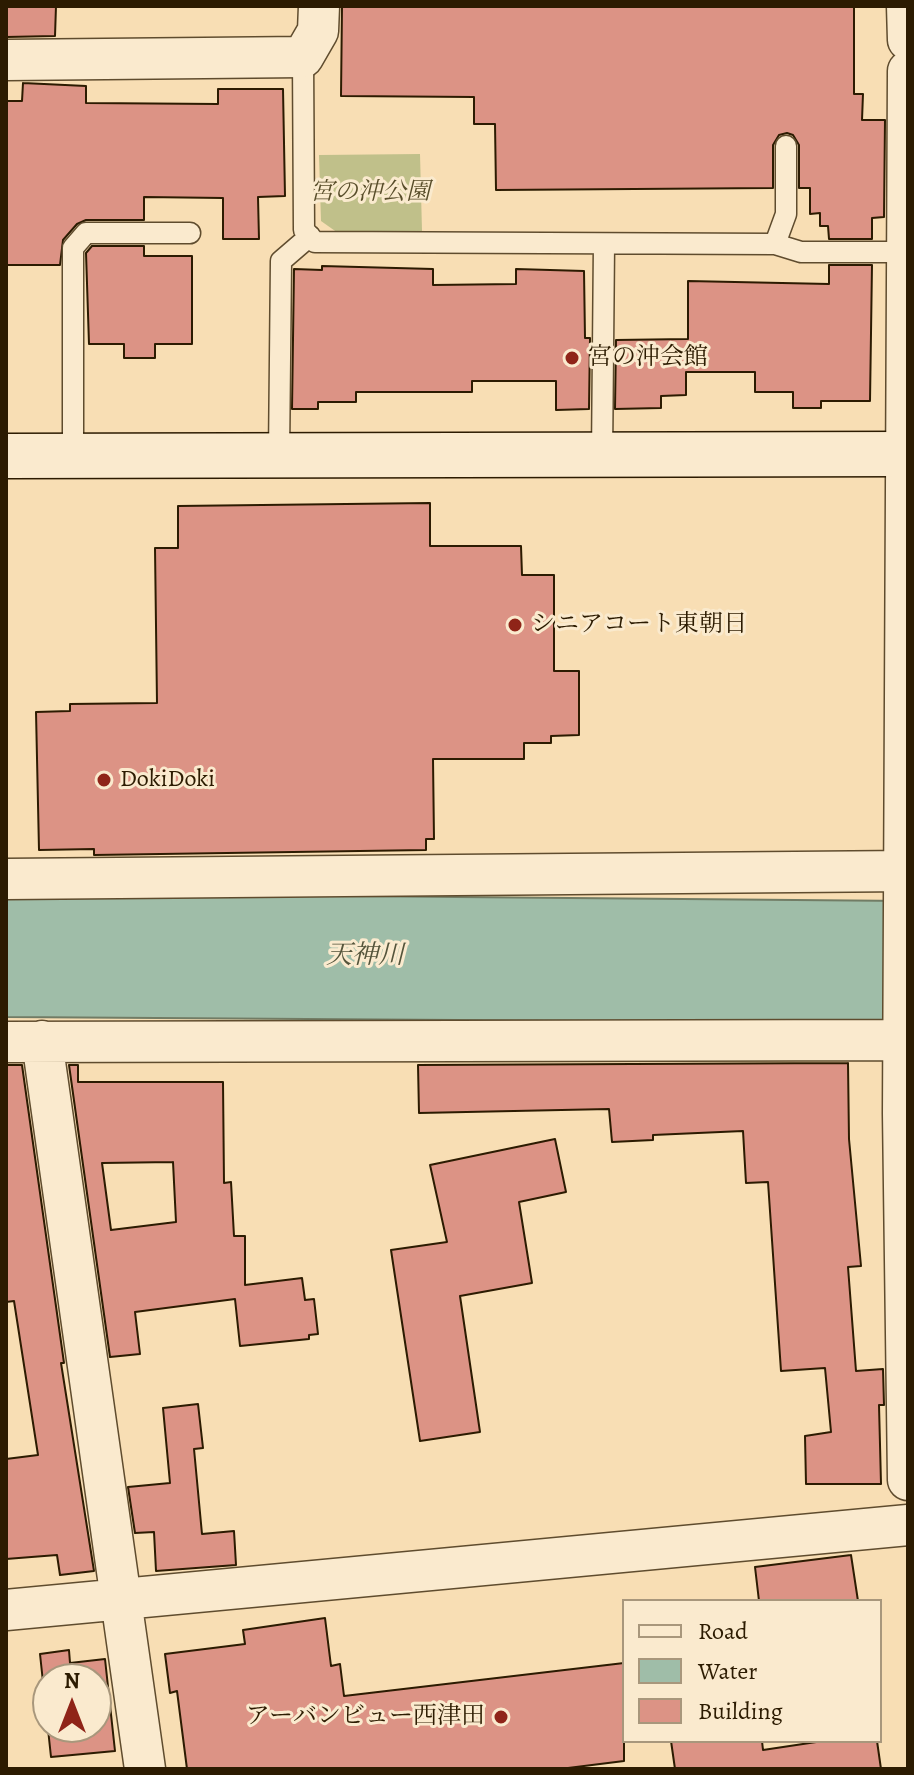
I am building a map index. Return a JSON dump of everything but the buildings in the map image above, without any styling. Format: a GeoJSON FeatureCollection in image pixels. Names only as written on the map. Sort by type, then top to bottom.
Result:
{"type":"FeatureCollection","features":[{"type":"Feature","properties":{"kind":"street"},"geometry":{"type":"LineString","coordinates":[[6,60],[303,57],[318,31],[319,6]]}},
{"type":"Feature","properties":{"kind":"street"},"geometry":{"type":"LineString","coordinates":[[907,6],[908,40]]}},
{"type":"Feature","properties":{"kind":"street"},"geometry":{"type":"LineString","coordinates":[[908,71],[903,1280],[908,1480]]}},
{"type":"Feature","properties":{"kind":"street"},"geometry":{"type":"LineString","coordinates":[[6,456],[906,454]]}},
{"type":"Feature","properties":{"kind":"street"},"geometry":{"type":"LineString","coordinates":[[6,879],[906,875]]}},
{"type":"Feature","properties":{"kind":"street"},"geometry":{"type":"LineString","coordinates":[[145,1769],[120,1598],[24,1042],[905,1037]]}},
{"type":"Feature","properties":{"kind":"street"},"geometry":{"type":"LineString","coordinates":[[6,1610],[908,1525]]}},
{"type":"Feature","properties":{"kind":"lane"},"geometry":{"type":"LineString","coordinates":[[303,57],[304,230],[315,242],[775,244],[801,252],[907,242]]}},
{"type":"Feature","properties":{"kind":"lane"},"geometry":{"type":"LineString","coordinates":[[775,244],[786,214],[786,146]]}},
{"type":"Feature","properties":{"kind":"lane"},"geometry":{"type":"LineString","coordinates":[[73,456],[73,248],[86,233],[190,233]]}},
{"type":"Feature","properties":{"kind":"lane"},"geometry":{"type":"LineString","coordinates":[[279,456],[281,261],[310,236]]}},
{"type":"Feature","properties":{"kind":"lane"},"geometry":{"type":"LineString","coordinates":[[602,456],[604,244]]}},
{"type":"Feature","properties":{"kind":"green space","name":"宮の沖公園"},"geometry":{"type":"Polygon","coordinates":[[[420,154],[422,231],[338,233],[321,221],[319,155],[420,154]]]}},
{"type":"Feature","properties":{"kind":"water","name":"天神川"},"geometry":{"type":"Polygon","coordinates":[[[6,893],[908,901],[908,1023],[6,1017],[6,893]]]}},
{"type":"Feature","properties":{"kind":"place","name":"宮の沖会館"},"geometry":{"type":"Point","coordinates":[572,358]}},
{"type":"Feature","properties":{"kind":"place","name":"シニアコート東朝日"},"geometry":{"type":"Point","coordinates":[515,625]}},
{"type":"Feature","properties":{"kind":"place","name":"DokiDoki"},"geometry":{"type":"Point","coordinates":[104,780]}},
{"type":"Feature","properties":{"kind":"place","name":"アーバンビュー西津田"},"geometry":{"type":"Point","coordinates":[501,1717]}}]}
